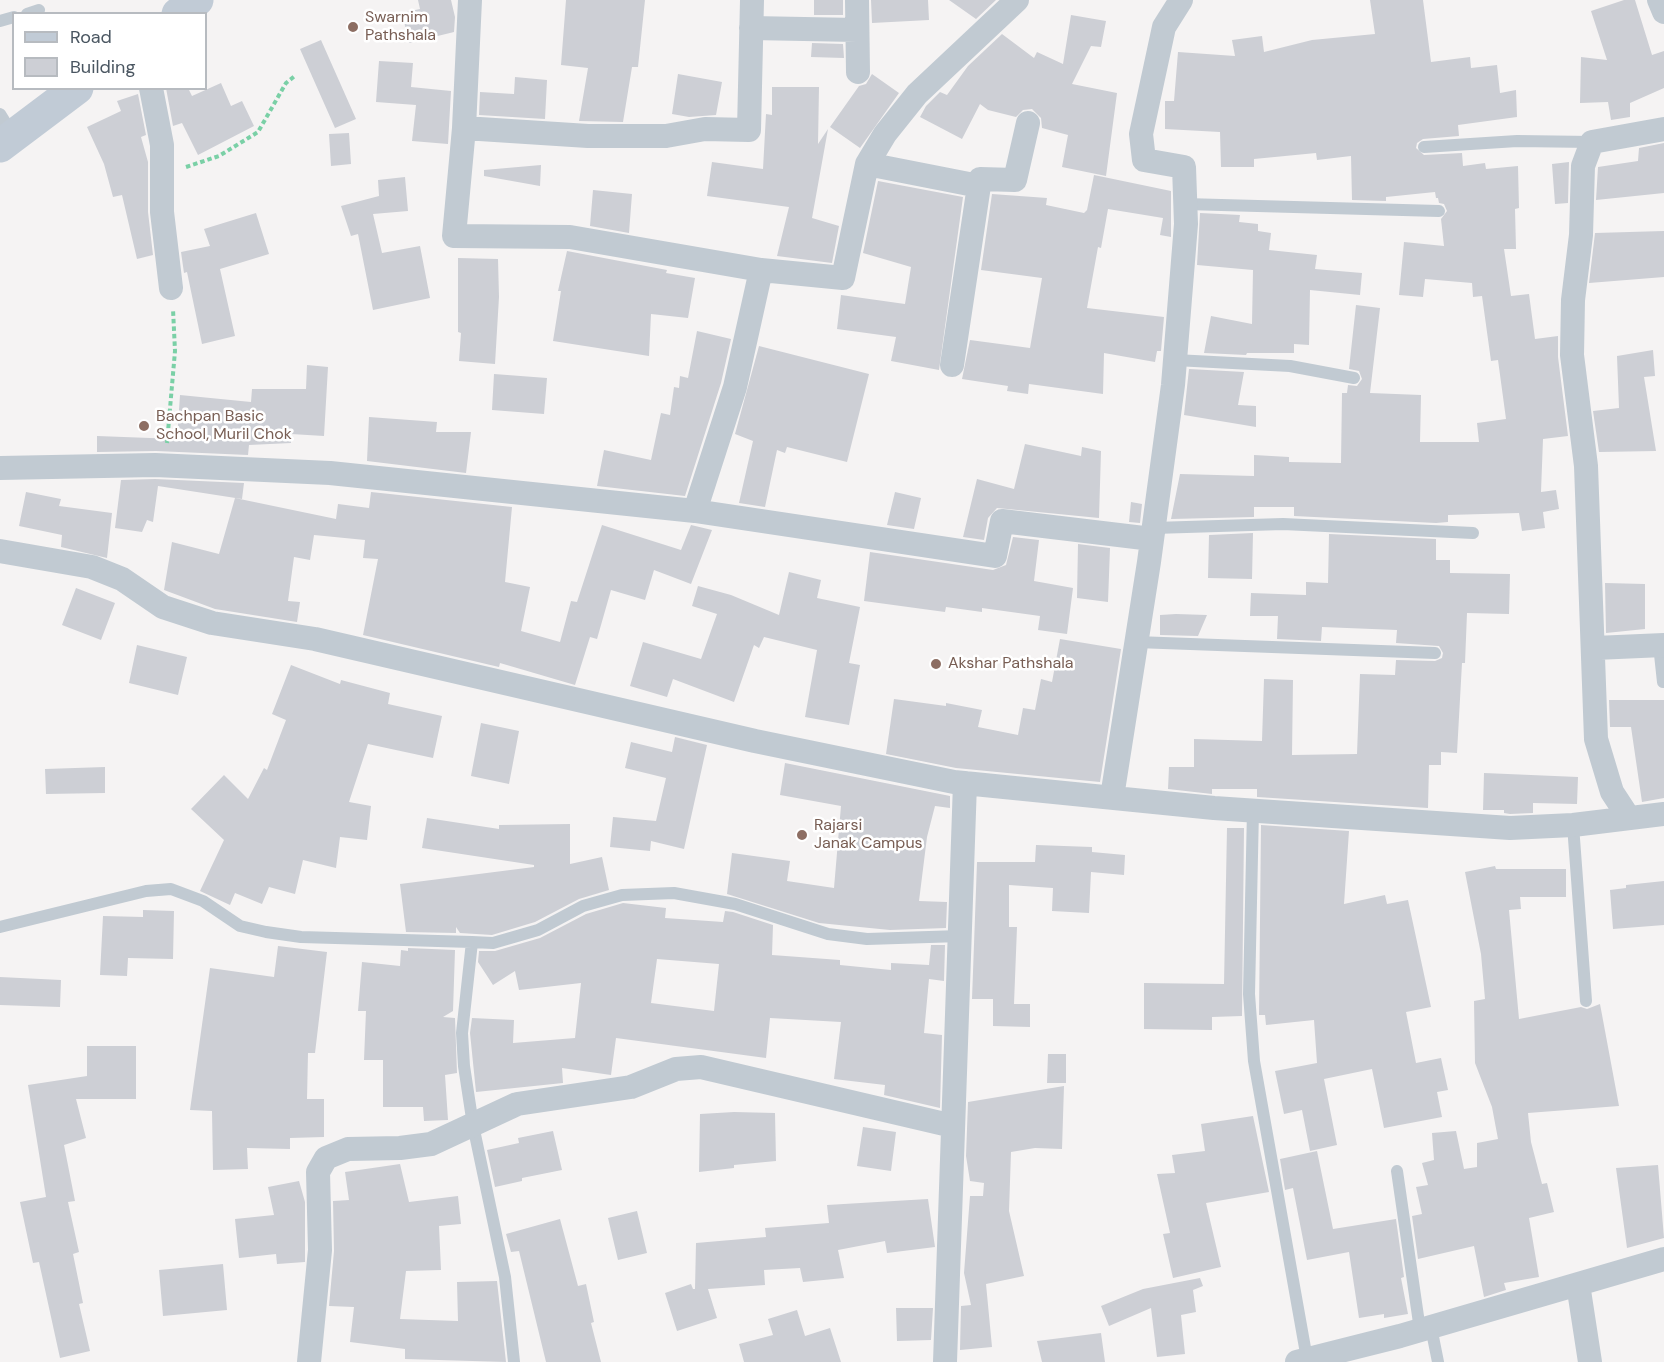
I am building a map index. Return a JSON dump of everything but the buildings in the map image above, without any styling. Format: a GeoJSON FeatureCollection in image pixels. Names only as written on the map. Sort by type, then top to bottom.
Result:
{"type":"FeatureCollection","features":[{"type":"Feature","properties":{"kind":"main road"},"geometry":{"type":"LineString","coordinates":[[181,12],[197,0]]}},
{"type":"Feature","properties":{"kind":"main road"},"geometry":{"type":"LineString","coordinates":[[4,132],[74,90]]}},
{"type":"Feature","properties":{"kind":"street"},"geometry":{"type":"LineString","coordinates":[[470,0],[464,128],[454,236],[570,237],[761,270],[843,278],[867,164],[885,134],[917,94],[1017,0]]}},
{"type":"Feature","properties":{"kind":"street"},"geometry":{"type":"LineString","coordinates":[[464,128],[588,136],[666,136],[705,129],[749,130],[752,0]]}},
{"type":"Feature","properties":{"kind":"street"},"geometry":{"type":"LineString","coordinates":[[856,0],[858,72]]}},
{"type":"Feature","properties":{"kind":"street"},"geometry":{"type":"LineString","coordinates":[[1112,797],[1153,534],[1175,360],[1186,224],[1184,167],[1144,160],[1141,134],[1164,27],[1181,0]]}},
{"type":"Feature","properties":{"kind":"street"},"geometry":{"type":"LineString","coordinates":[[1659,0],[1664,12]]}},
{"type":"Feature","properties":{"kind":"street"},"geometry":{"type":"LineString","coordinates":[[751,28],[857,30]]}},
{"type":"Feature","properties":{"kind":"street"},"geometry":{"type":"LineString","coordinates":[[151,90],[162,145],[162,212],[171,288]]}},
{"type":"Feature","properties":{"kind":"street"},"geometry":{"type":"LineString","coordinates":[[952,365],[980,179],[1015,180],[1028,123]]}},
{"type":"Feature","properties":{"kind":"street"},"geometry":{"type":"LineString","coordinates":[[1629,819],[1612,792],[1596,739],[1595,648],[1586,466],[1572,355],[1573,300],[1581,235],[1583,166],[1592,142],[1664,129]]}},
{"type":"Feature","properties":{"kind":"street"},"geometry":{"type":"LineString","coordinates":[[867,164],[979,186]]}},
{"type":"Feature","properties":{"kind":"street"},"geometry":{"type":"LineString","coordinates":[[695,511],[735,387],[761,270]]}},
{"type":"Feature","properties":{"kind":"street"},"geometry":{"type":"LineString","coordinates":[[0,468],[166,465],[330,472],[695,511],[995,556],[1002,521],[1153,534]]}},
{"type":"Feature","properties":{"kind":"street"},"geometry":{"type":"LineString","coordinates":[[0,551],[92,567],[122,579],[163,607],[212,623],[315,639],[755,741],[965,783],[1253,810],[1510,828],[1573,825],[1664,814]]}},
{"type":"Feature","properties":{"kind":"street"},"geometry":{"type":"LineString","coordinates":[[1595,648],[1661,645]]}},
{"type":"Feature","properties":{"kind":"street"},"geometry":{"type":"LineString","coordinates":[[945,1362],[965,783]]}},
{"type":"Feature","properties":{"kind":"street"},"geometry":{"type":"LineString","coordinates":[[309,1362],[320,1250],[318,1172],[326,1158],[348,1149],[400,1148],[431,1143],[518,1104],[631,1087],[676,1069],[701,1067],[953,1126]]}},
{"type":"Feature","properties":{"kind":"street"},"geometry":{"type":"LineString","coordinates":[[1302,1361],[1426,1329],[1664,1259]]}},
{"type":"Feature","properties":{"kind":"street"},"geometry":{"type":"LineString","coordinates":[[1578,1284],[1590,1362]]}},
{"type":"Feature","properties":{"kind":"lane"},"geometry":{"type":"LineString","coordinates":[[1424,147],[1517,141],[1592,142]]}},
{"type":"Feature","properties":{"kind":"lane"},"geometry":{"type":"LineString","coordinates":[[1185,204],[1439,211]]}},
{"type":"Feature","properties":{"kind":"lane"},"geometry":{"type":"LineString","coordinates":[[1175,360],[1290,366],[1354,378]]}},
{"type":"Feature","properties":{"kind":"lane"},"geometry":{"type":"LineString","coordinates":[[1153,534],[1283,524],[1473,533]]}},
{"type":"Feature","properties":{"kind":"lane"},"geometry":{"type":"LineString","coordinates":[[1136,642],[1435,653]]}},
{"type":"Feature","properties":{"kind":"lane"},"geometry":{"type":"LineString","coordinates":[[1661,645],[1664,682]]}},
{"type":"Feature","properties":{"kind":"lane"},"geometry":{"type":"LineString","coordinates":[[1253,810],[1249,994],[1254,1061],[1302,1361]]}},
{"type":"Feature","properties":{"kind":"lane"},"geometry":{"type":"LineString","coordinates":[[1573,825],[1586,1001]]}},
{"type":"Feature","properties":{"kind":"lane"},"geometry":{"type":"LineString","coordinates":[[0,927],[146,891],[171,889],[203,901],[240,926],[266,932],[301,937],[493,943],[538,930],[583,906],[622,896],[674,893],[735,904],[828,934],[867,939],[960,936]]}},
{"type":"Feature","properties":{"kind":"lane"},"geometry":{"type":"LineString","coordinates":[[472,942],[462,1033],[473,1125],[506,1277],[514,1362]]}},
{"type":"Feature","properties":{"kind":"lane"},"geometry":{"type":"LineString","coordinates":[[1397,1171],[1426,1329],[1438,1362]]}},
{"type":"Feature","properties":{"kind":"path"},"geometry":{"type":"LineString","coordinates":[[162,175],[219,156],[258,132],[286,83],[296,75]]}},
{"type":"Feature","properties":{"kind":"path"},"geometry":{"type":"LineString","coordinates":[[166,465],[175,351],[171,288]]}},
{"type":"Feature","properties":{"kind":"place","name":"Swarnim Pathshala"},"geometry":{"type":"Point","coordinates":[353,27]}},
{"type":"Feature","properties":{"kind":"place","name":"Bachpan Basic School, Muril Chok"},"geometry":{"type":"Point","coordinates":[144,426]}},
{"type":"Feature","properties":{"kind":"place","name":"Akshar Pathshala"},"geometry":{"type":"Point","coordinates":[936,664]}},
{"type":"Feature","properties":{"kind":"place","name":"Rajarsi Janak Campus"},"geometry":{"type":"Point","coordinates":[802,835]}}]}
